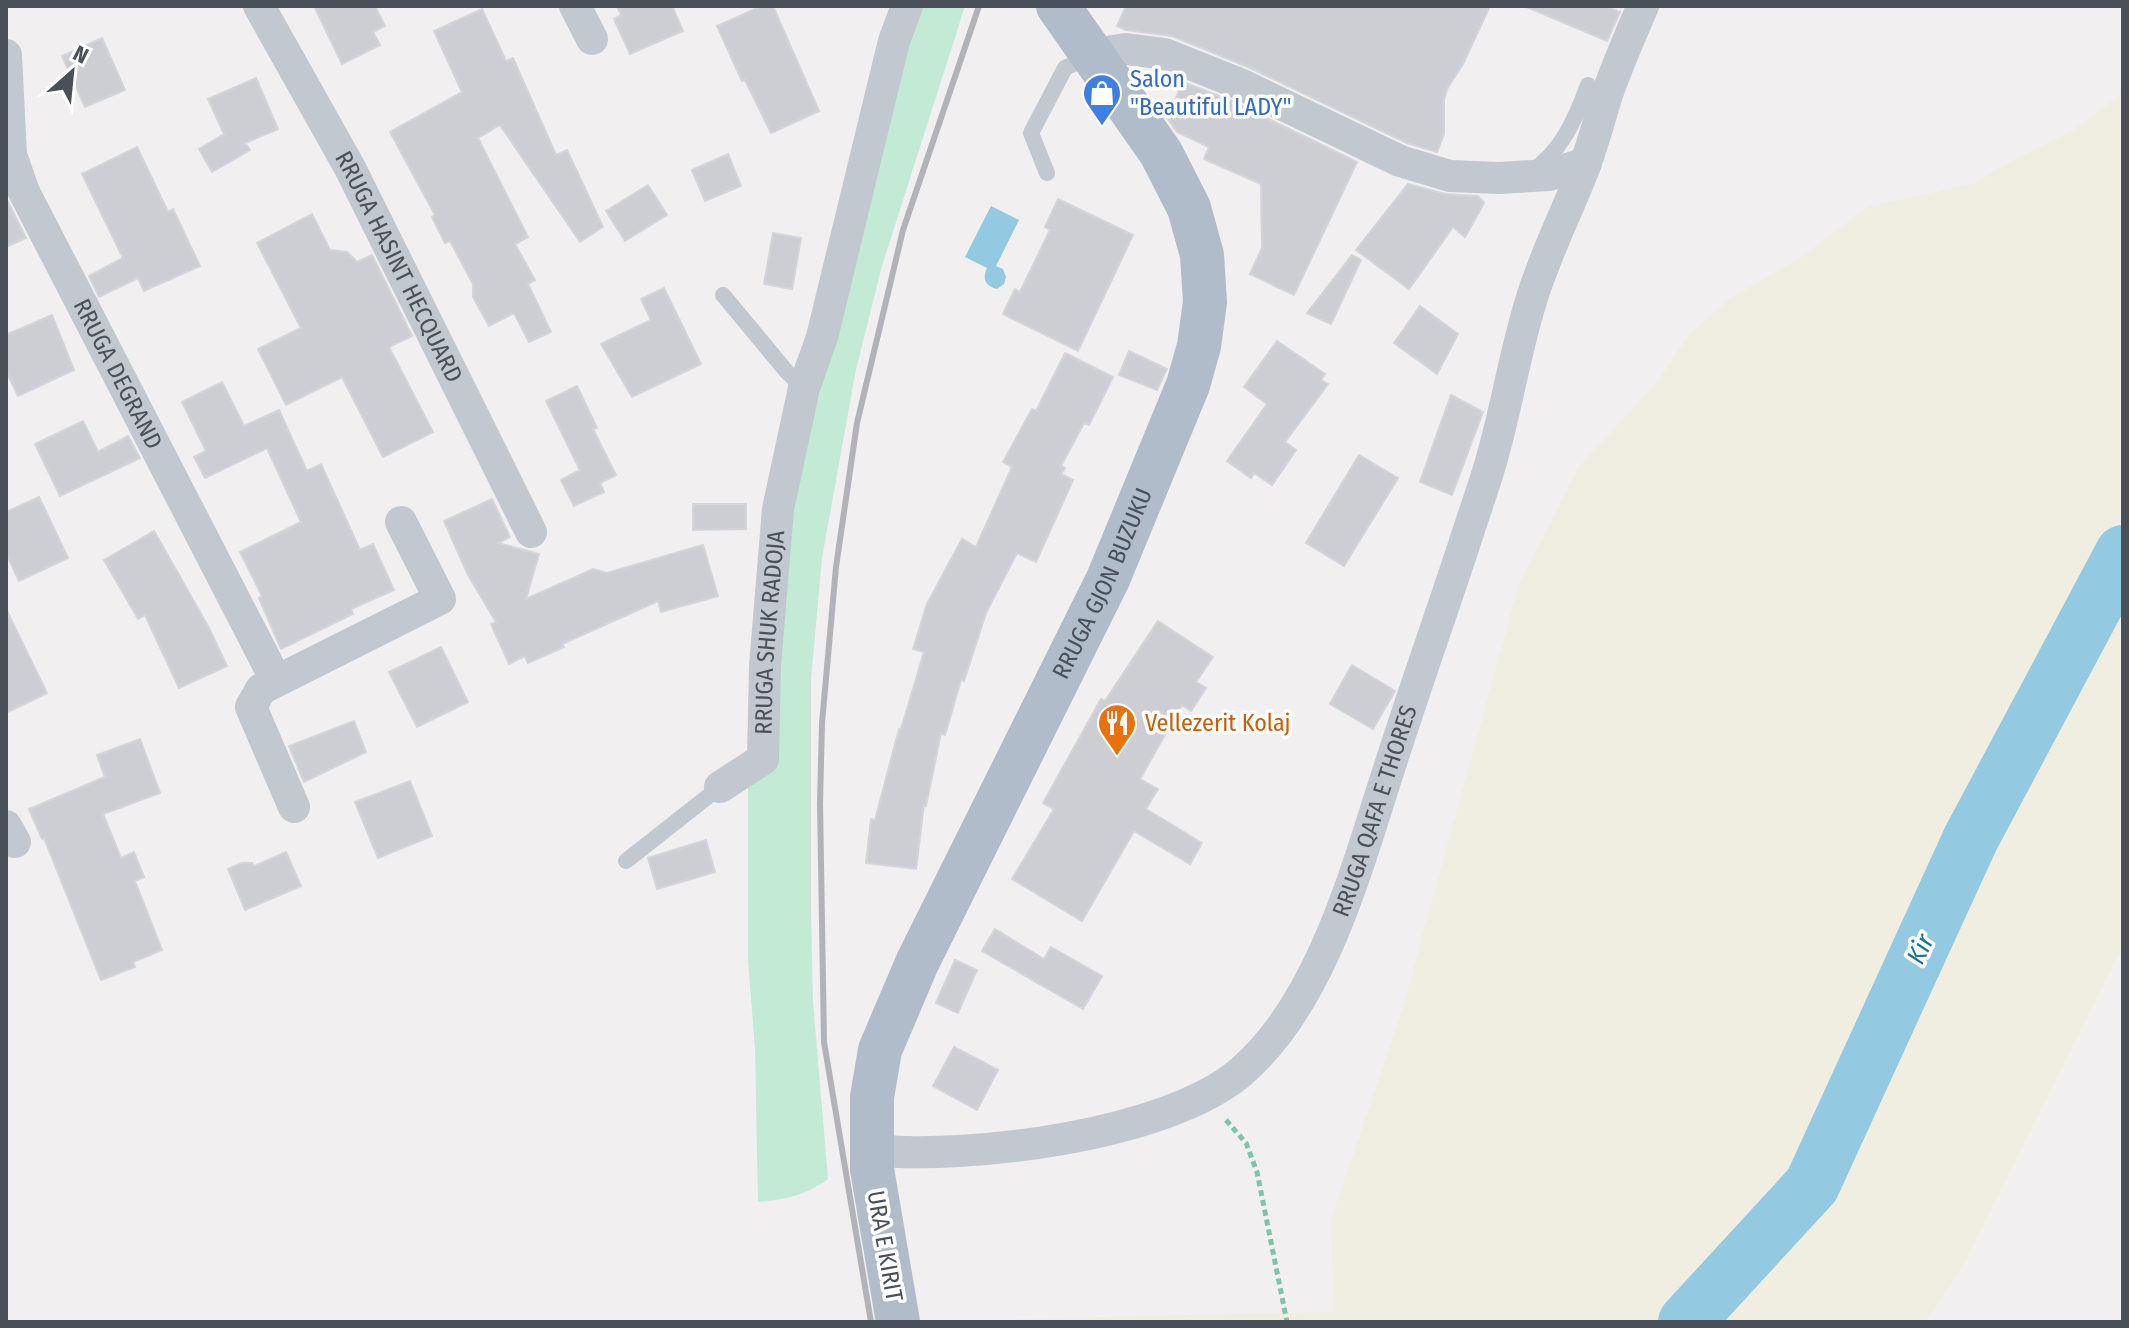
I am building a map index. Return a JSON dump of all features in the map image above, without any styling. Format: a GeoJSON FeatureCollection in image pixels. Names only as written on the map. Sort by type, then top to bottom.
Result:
{"type":"FeatureCollection","features":[{"type":"Feature","properties":{"kind":"main road","name":"RRUGA GJON BUZUKU"},"geometry":{"type":"LineString","coordinates":[[872,1160],[872,1097],[880,1050],[898,1003],[1108,579],[1188,385],[1199,346],[1205,302],[1202,255],[1189,208],[1161,153],[1058,6]]}},
{"type":"Feature","properties":{"kind":"main road","name":"URA E KIRIT"},"geometry":{"type":"LineString","coordinates":[[872,1160],[898,1322]]}},
{"type":"Feature","properties":{"kind":"street","name":"RRUGA HASINT HECQUARD"},"geometry":{"type":"LineString","coordinates":[[259,6],[350,168],[531,532]]}},
{"type":"Feature","properties":{"kind":"street"},"geometry":{"type":"LineString","coordinates":[[575,6],[592,39]]}},
{"type":"Feature","properties":{"kind":"street","name":"RRUGA SHUK RADOJA"},"geometry":{"type":"LineString","coordinates":[[720,787],[763,759],[765,666],[778,509],[804,388],[822,337],[894,41],[907,6]]}},
{"type":"Feature","properties":{"kind":"street","name":"RRUGA QAFA E THORES"},"geometry":{"type":"LineString","coordinates":[[872,1160],[908,1154],[1002,1148],[1075,1136],[1147,1117],[1203,1097],[1239,1074],[1282,1027],[1314,971],[1344,907],[1492,461],[1531,299],[1586,163],[1609,90],[1643,6]]}},
{"type":"Feature","properties":{"kind":"street"},"geometry":{"type":"LineString","coordinates":[[1093,54],[1126,49],[1165,54],[1240,84],[1400,161],[1450,176],[1549,175],[1586,163]]}},
{"type":"Feature","properties":{"kind":"street","name":"RRUGA DEGRAND"},"geometry":{"type":"LineString","coordinates":[[6,55],[11,155],[24,192],[276,680]]}},
{"type":"Feature","properties":{"kind":"street"},"geometry":{"type":"LineString","coordinates":[[294,807],[251,707],[261,689],[276,680],[440,599],[401,522]]}},
{"type":"Feature","properties":{"kind":"lane"},"geometry":{"type":"LineString","coordinates":[[1047,173],[1031,133],[1065,68],[1093,54]]}},
{"type":"Feature","properties":{"kind":"lane"},"geometry":{"type":"LineString","coordinates":[[1521,177],[1537,167],[1563,139],[1578,114],[1588,85]]}},
{"type":"Feature","properties":{"kind":"lane"},"geometry":{"type":"LineString","coordinates":[[723,295],[804,388]]}},
{"type":"Feature","properties":{"kind":"lane","name":"RRUGA SHUK RADOJA"},"geometry":{"type":"LineString","coordinates":[[626,861],[720,787]]}},
{"type":"Feature","properties":{"kind":"path"},"geometry":{"type":"LineString","coordinates":[[1203,1097],[1246,1143],[1257,1172],[1287,1322]]}},
{"type":"Feature","properties":{"kind":"green space"},"geometry":{"type":"Polygon","coordinates":[[[916,6],[965,6],[881,269],[856,369],[822,558],[811,679],[813,1002],[828,1179],[795,1196],[758,1202],[755,1049],[748,960],[748,778],[775,700],[793,492],[916,6]]]}},
{"type":"Feature","properties":{"kind":"sand"},"geometry":{"type":"Polygon","coordinates":[[[2123,93],[2123,945],[1961,1269],[1925,1322],[1008,1322],[1017,1319],[1334,1312],[1331,1219],[1402,1011],[1519,584],[1579,467],[1658,381],[1688,336],[1728,300],[1800,258],[1868,207],[1976,183],[2077,128],[2123,93]]]}},
{"type":"Feature","properties":{"kind":"water"},"geometry":{"type":"Polygon","coordinates":[[[991,206],[1019,220],[996,266],[1003,269],[1006,277],[1004,284],[997,289],[986,282],[987,268],[965,257],[991,206]]]}},
{"type":"Feature","properties":{"kind":"building"},"geometry":{"type":"Polygon","coordinates":[[[314,6],[375,6],[385,26],[373,32],[380,45],[342,64],[314,6]]]}},
{"type":"Feature","properties":{"kind":"building"},"geometry":{"type":"Polygon","coordinates":[[[617,6],[672,6],[683,31],[630,54],[614,19],[621,15],[617,6]]]}},
{"type":"Feature","properties":{"kind":"building"},"geometry":{"type":"Polygon","coordinates":[[[762,6],[773,6],[819,111],[771,133],[745,80],[742,81],[717,26],[762,6]]]}},
{"type":"Feature","properties":{"kind":"building"},"geometry":{"type":"Polygon","coordinates":[[[1126,6],[1490,6],[1463,64],[1447,89],[1444,134],[1437,152],[1407,143],[1248,67],[1172,36],[1117,26],[1126,6]]]}},
{"type":"Feature","properties":{"kind":"building"},"geometry":{"type":"Polygon","coordinates":[[[1524,6],[1604,6],[1620,12],[1607,41],[1524,6]]]}},
{"type":"Feature","properties":{"kind":"building"},"geometry":{"type":"Polygon","coordinates":[[[482,9],[506,61],[513,58],[556,155],[567,150],[603,227],[580,242],[500,125],[478,138],[528,237],[515,244],[535,280],[528,284],[551,332],[529,342],[514,313],[489,326],[473,297],[473,284],[450,241],[445,243],[432,217],[435,215],[390,132],[462,92],[434,31],[482,9]]]}},
{"type":"Feature","properties":{"kind":"building"},"geometry":{"type":"Polygon","coordinates":[[[102,38],[125,90],[85,107],[62,56],[102,38]]]}},
{"type":"Feature","properties":{"kind":"building"},"geometry":{"type":"Polygon","coordinates":[[[256,78],[278,129],[245,143],[250,150],[212,172],[199,149],[224,134],[208,99],[256,78]]]}},
{"type":"Feature","properties":{"kind":"building"},"geometry":{"type":"Polygon","coordinates":[[[1183,82],[1232,101],[1357,162],[1294,295],[1250,274],[1262,248],[1261,184],[1204,159],[1209,147],[1177,132],[1167,118],[1183,82]]]}},
{"type":"Feature","properties":{"kind":"building"},"geometry":{"type":"Polygon","coordinates":[[[137,147],[168,212],[173,209],[200,266],[144,291],[138,278],[99,297],[89,276],[123,258],[82,174],[137,147]]]}},
{"type":"Feature","properties":{"kind":"building"},"geometry":{"type":"Polygon","coordinates":[[[728,154],[741,186],[705,201],[692,170],[728,154]]]}},
{"type":"Feature","properties":{"kind":"building"},"geometry":{"type":"Polygon","coordinates":[[[1408,184],[1445,194],[1478,196],[1484,203],[1465,237],[1453,227],[1409,289],[1356,250],[1408,184]]]}},
{"type":"Feature","properties":{"kind":"building"},"geometry":{"type":"Polygon","coordinates":[[[648,185],[667,215],[625,241],[606,211],[648,185]]]}},
{"type":"Feature","properties":{"kind":"building"},"geometry":{"type":"Polygon","coordinates":[[[6,198],[26,238],[6,247],[6,198]]]}},
{"type":"Feature","properties":{"kind":"building"},"geometry":{"type":"Polygon","coordinates":[[[1058,199],[1133,235],[1078,351],[1003,314],[1015,289],[1020,292],[1050,230],[1045,227],[1058,199]]]}},
{"type":"Feature","properties":{"kind":"building"},"geometry":{"type":"Polygon","coordinates":[[[312,214],[330,250],[347,252],[357,262],[372,255],[412,336],[389,347],[433,432],[383,457],[342,377],[286,405],[258,349],[301,328],[257,243],[312,214]]]}},
{"type":"Feature","properties":{"kind":"building"},"geometry":{"type":"Polygon","coordinates":[[[773,233],[801,238],[792,289],[764,284],[773,233]]]}},
{"type":"Feature","properties":{"kind":"building"},"geometry":{"type":"Polygon","coordinates":[[[1352,255],[1361,260],[1331,324],[1307,313],[1352,255]]]}},
{"type":"Feature","properties":{"kind":"building"},"geometry":{"type":"Polygon","coordinates":[[[664,288],[701,364],[632,397],[601,344],[651,320],[641,299],[664,288]]]}},
{"type":"Feature","properties":{"kind":"building"},"geometry":{"type":"Polygon","coordinates":[[[1420,306],[1458,334],[1437,374],[1394,343],[1420,306]]]}},
{"type":"Feature","properties":{"kind":"building"},"geometry":{"type":"Polygon","coordinates":[[[52,315],[74,370],[18,396],[6,371],[6,335],[52,315]]]}},
{"type":"Feature","properties":{"kind":"building"},"geometry":{"type":"Polygon","coordinates":[[[1277,341],[1325,374],[1321,380],[1328,384],[1285,442],[1296,450],[1272,485],[1254,473],[1251,478],[1227,461],[1267,404],[1244,387],[1277,341]]]}},
{"type":"Feature","properties":{"kind":"building"},"geometry":{"type":"Polygon","coordinates":[[[1129,351],[1167,369],[1157,390],[1119,375],[1129,351]]]}},
{"type":"Feature","properties":{"kind":"building"},"geometry":{"type":"Polygon","coordinates":[[[1065,353],[1113,377],[1089,425],[1084,423],[1061,466],[1065,468],[1061,474],[1073,480],[1036,562],[1017,553],[986,613],[945,735],[941,733],[924,805],[916,869],[866,863],[871,819],[875,820],[899,729],[924,652],[913,649],[927,604],[962,539],[976,547],[1012,467],[1003,462],[1032,409],[1036,411],[1065,353]]]}},
{"type":"Feature","properties":{"kind":"building"},"geometry":{"type":"Polygon","coordinates":[[[222,382],[244,426],[279,410],[307,471],[321,464],[360,550],[373,544],[394,590],[351,609],[353,614],[281,649],[259,598],[262,596],[240,552],[301,522],[267,448],[205,478],[194,457],[206,451],[182,402],[222,382]]]}},
{"type":"Feature","properties":{"kind":"building"},"geometry":{"type":"Polygon","coordinates":[[[577,386],[597,428],[593,429],[616,475],[600,483],[604,492],[574,506],[561,480],[580,470],[546,401],[577,386]]]}},
{"type":"Feature","properties":{"kind":"building"},"geometry":{"type":"Polygon","coordinates":[[[1451,395],[1483,412],[1452,495],[1420,482],[1451,395]]]}},
{"type":"Feature","properties":{"kind":"building"},"geometry":{"type":"Polygon","coordinates":[[[83,421],[98,452],[128,436],[140,458],[60,496],[35,444],[83,421]]]}},
{"type":"Feature","properties":{"kind":"building"},"geometry":{"type":"Polygon","coordinates":[[[1359,455],[1398,478],[1344,566],[1306,543],[1359,455]]]}},
{"type":"Feature","properties":{"kind":"building"},"geometry":{"type":"Polygon","coordinates":[[[39,497],[68,558],[19,581],[6,553],[6,512],[39,497]]]}},
{"type":"Feature","properties":{"kind":"building"},"geometry":{"type":"Polygon","coordinates":[[[492,499],[510,537],[498,543],[539,554],[526,599],[593,569],[607,573],[703,545],[718,596],[661,612],[658,601],[562,644],[564,647],[528,663],[525,656],[509,664],[491,624],[496,622],[468,575],[444,521],[492,499]]]}},
{"type":"Feature","properties":{"kind":"building"},"geometry":{"type":"Polygon","coordinates":[[[693,504],[746,504],[746,529],[693,530],[693,504]]]}},
{"type":"Feature","properties":{"kind":"building"},"geometry":{"type":"Polygon","coordinates":[[[154,531],[227,666],[179,688],[145,615],[138,619],[104,560],[154,531]]]}},
{"type":"Feature","properties":{"kind":"building"},"geometry":{"type":"Polygon","coordinates":[[[6,609],[47,693],[6,713],[6,609]]]}},
{"type":"Feature","properties":{"kind":"building"},"geometry":{"type":"Polygon","coordinates":[[[1158,621],[1213,657],[1196,682],[1206,688],[1191,711],[1182,705],[1140,779],[1158,789],[1146,809],[1202,843],[1190,864],[1134,831],[1082,921],[1012,879],[1054,809],[1043,803],[1101,699],[1105,701],[1158,621]]]}},
{"type":"Feature","properties":{"kind":"building"},"geometry":{"type":"Polygon","coordinates":[[[441,647],[468,702],[417,727],[389,672],[441,647]]]}},
{"type":"Feature","properties":{"kind":"building"},"geometry":{"type":"Polygon","coordinates":[[[1352,665],[1395,691],[1373,729],[1330,704],[1352,665]]]}},
{"type":"Feature","properties":{"kind":"building"},"geometry":{"type":"Polygon","coordinates":[[[354,721],[366,752],[304,782],[289,746],[354,721]]]}},
{"type":"Feature","properties":{"kind":"building"},"geometry":{"type":"Polygon","coordinates":[[[140,739],[160,793],[103,814],[121,858],[134,852],[144,877],[135,881],[162,950],[133,962],[135,967],[101,980],[44,838],[29,809],[105,777],[97,755],[140,739]]]}},
{"type":"Feature","properties":{"kind":"building"},"geometry":{"type":"Polygon","coordinates":[[[410,781],[432,836],[378,858],[355,802],[410,781]]]}},
{"type":"Feature","properties":{"kind":"building"},"geometry":{"type":"Polygon","coordinates":[[[706,840],[715,872],[657,889],[648,858],[706,840]]]}},
{"type":"Feature","properties":{"kind":"building"},"geometry":{"type":"Polygon","coordinates":[[[286,852],[301,886],[245,910],[228,869],[242,863],[252,863],[254,866],[286,852]]]}},
{"type":"Feature","properties":{"kind":"building"},"geometry":{"type":"Polygon","coordinates":[[[995,929],[1044,959],[1051,947],[1102,976],[1083,1009],[982,951],[995,929]]]}},
{"type":"Feature","properties":{"kind":"building"},"geometry":{"type":"Polygon","coordinates":[[[955,960],[977,970],[958,1013],[936,1003],[955,960]]]}},
{"type":"Feature","properties":{"kind":"building"},"geometry":{"type":"Polygon","coordinates":[[[954,1047],[998,1070],[977,1110],[933,1086],[954,1047]]]}},
{"type":"Feature","properties":{"kind":"waterway","name":"Kir"},"geometry":{"type":"LineString","coordinates":[[1686,1322],[1812,1185],[1971,838],[2123,553]]}},
{"type":"Feature","properties":{"kind":"railway"},"geometry":{"type":"LineString","coordinates":[[871,1322],[824,1042],[820,803],[822,723],[836,567],[857,423],[903,230],[979,6]]}},
{"type":"Feature","properties":{"kind":"place","name":"Salon \"Beautiful LADY\""},"geometry":{"type":"Point","coordinates":[1102,127]}},
{"type":"Feature","properties":{"kind":"place","name":"Vellezerit Kolaj"},"geometry":{"type":"Point","coordinates":[1117,757]}}]}
